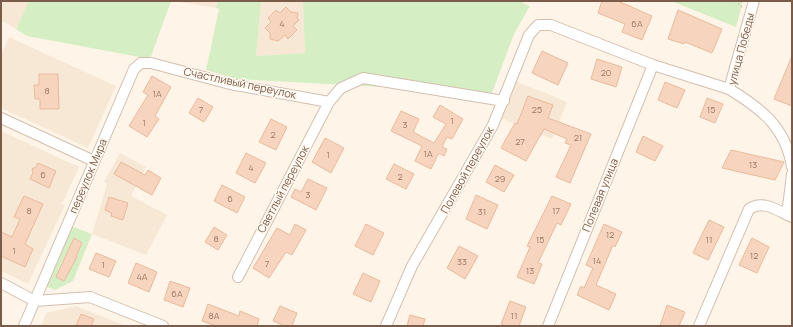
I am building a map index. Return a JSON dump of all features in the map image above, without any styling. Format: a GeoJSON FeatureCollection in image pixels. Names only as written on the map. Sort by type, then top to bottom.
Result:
{"type":"FeatureCollection","features":[{"type":"Feature","properties":{"kind":"street","name":"улица Победы"},"geometry":{"type":"LineString","coordinates":[[754,1],[729,89],[756,105],[772,123],[790,150],[792,167]]}},
{"type":"Feature","properties":{"kind":"street","name":"Полевой переулок"},"geometry":{"type":"LineString","coordinates":[[386,326],[412,266],[455,193],[504,101],[529,35],[538,25],[551,25],[653,65]]}},
{"type":"Feature","properties":{"kind":"street","name":"переулок Мира"},"geometry":{"type":"LineString","coordinates":[[24,326],[134,69],[141,63],[151,63]]}},
{"type":"Feature","properties":{"kind":"street","name":"Счастливый переулок"},"geometry":{"type":"LineString","coordinates":[[151,63],[230,84],[329,102]]}},
{"type":"Feature","properties":{"kind":"street"},"geometry":{"type":"LineString","coordinates":[[653,65],[729,89]]}},
{"type":"Feature","properties":{"kind":"street","name":"Полевая улица"},"geometry":{"type":"LineString","coordinates":[[548,326],[653,65]]}},
{"type":"Feature","properties":{"kind":"street","name":"Светлый переулок"},"geometry":{"type":"LineString","coordinates":[[238,277],[329,102],[341,88],[363,78],[504,101]]}},
{"type":"Feature","properties":{"kind":"street"},"geometry":{"type":"LineString","coordinates":[[1,118],[94,161]]}},
{"type":"Feature","properties":{"kind":"street"},"geometry":{"type":"LineString","coordinates":[[699,326],[749,209],[755,205],[764,204],[790,216],[792,174]]}},
{"type":"Feature","properties":{"kind":"street"},"geometry":{"type":"LineString","coordinates":[[1,283],[35,301],[90,298],[163,326]]}},
{"type":"Feature","properties":{"kind":"shaded area"},"geometry":{"type":"Polygon","coordinates":[[[1,1],[29,1],[16,29],[1,20],[1,1]]]}},
{"type":"Feature","properties":{"kind":"shaded area"},"geometry":{"type":"Polygon","coordinates":[[[172,1],[218,1],[216,8],[172,1]]]}},
{"type":"Feature","properties":{"kind":"shaded area"},"geometry":{"type":"Polygon","coordinates":[[[261,1],[303,1],[305,53],[256,56],[261,1]]]}},
{"type":"Feature","properties":{"kind":"shaded area"},"geometry":{"type":"Polygon","coordinates":[[[9,37],[116,86],[88,148],[1,108],[1,55],[9,37]]]}},
{"type":"Feature","properties":{"kind":"shaded area"},"geometry":{"type":"Polygon","coordinates":[[[513,80],[567,102],[552,139],[501,118],[513,80]]]}},
{"type":"Feature","properties":{"kind":"shaded area"},"geometry":{"type":"Polygon","coordinates":[[[1,131],[79,167],[62,204],[65,205],[28,284],[1,271],[1,131]]]}},
{"type":"Feature","properties":{"kind":"shaded area"},"geometry":{"type":"Polygon","coordinates":[[[120,153],[146,167],[131,196],[167,215],[146,255],[92,234],[107,184],[104,182],[120,153]]]}},
{"type":"Feature","properties":{"kind":"shaded area"},"geometry":{"type":"Polygon","coordinates":[[[76,306],[126,326],[41,326],[46,313],[76,306]]]}},
{"type":"Feature","properties":{"kind":"green space"},"geometry":{"type":"Polygon","coordinates":[[[29,1],[171,1],[150,59],[27,36],[16,29],[29,1]]]}},
{"type":"Feature","properties":{"kind":"green space"},"geometry":{"type":"Polygon","coordinates":[[[218,1],[261,1],[256,56],[305,53],[303,1],[523,1],[523,3],[530,6],[514,34],[492,93],[237,79],[206,70],[219,9],[216,8],[218,1]]]}},
{"type":"Feature","properties":{"kind":"green space"},"geometry":{"type":"Polygon","coordinates":[[[671,1],[743,1],[736,27],[671,1]]]}},
{"type":"Feature","properties":{"kind":"green space"},"geometry":{"type":"Polygon","coordinates":[[[71,226],[92,234],[73,281],[55,290],[43,285],[71,226]]]}},
{"type":"Feature","properties":{"kind":"building"},"geometry":{"type":"Polygon","coordinates":[[[602,1],[618,1],[652,16],[642,40],[622,32],[625,24],[598,13],[602,1]]]}},
{"type":"Feature","properties":{"kind":"building"},"geometry":{"type":"Polygon","coordinates":[[[286,7],[291,12],[298,13],[297,18],[299,20],[293,26],[297,30],[288,39],[285,35],[278,41],[270,39],[270,33],[265,28],[271,22],[268,18],[276,10],[280,13],[286,7]]]}},
{"type":"Feature","properties":{"kind":"building"},"geometry":{"type":"Polygon","coordinates":[[[678,10],[722,29],[712,53],[685,42],[684,44],[668,39],[678,10]]]}},
{"type":"Feature","properties":{"kind":"building"},"geometry":{"type":"Polygon","coordinates":[[[542,51],[568,63],[558,85],[532,73],[542,51]]]}},
{"type":"Feature","properties":{"kind":"building"},"geometry":{"type":"Polygon","coordinates":[[[792,56],[792,106],[774,99],[792,56]]]}},
{"type":"Feature","properties":{"kind":"building"},"geometry":{"type":"Polygon","coordinates":[[[597,59],[622,67],[616,87],[591,79],[597,59]]]}},
{"type":"Feature","properties":{"kind":"building"},"geometry":{"type":"Polygon","coordinates":[[[39,74],[58,74],[59,109],[40,109],[40,99],[35,99],[34,85],[39,85],[39,74]]]}},
{"type":"Feature","properties":{"kind":"building"},"geometry":{"type":"Polygon","coordinates":[[[152,76],[171,87],[155,116],[159,119],[147,137],[129,126],[148,95],[143,92],[152,76]]]}},
{"type":"Feature","properties":{"kind":"building"},"geometry":{"type":"Polygon","coordinates":[[[665,82],[685,90],[677,108],[658,100],[665,82]]]}},
{"type":"Feature","properties":{"kind":"building"},"geometry":{"type":"Polygon","coordinates":[[[528,96],[553,105],[548,118],[591,134],[570,183],[556,177],[571,145],[565,143],[567,139],[544,129],[526,161],[501,148],[515,123],[517,124],[528,96]]]}},
{"type":"Feature","properties":{"kind":"building"},"geometry":{"type":"Polygon","coordinates":[[[198,98],[213,107],[204,122],[189,113],[198,98]]]}},
{"type":"Feature","properties":{"kind":"building"},"geometry":{"type":"Polygon","coordinates":[[[707,98],[723,104],[715,123],[700,117],[707,98]]]}},
{"type":"Feature","properties":{"kind":"building"},"geometry":{"type":"Polygon","coordinates":[[[440,105],[463,119],[452,139],[447,137],[442,147],[447,149],[444,156],[439,153],[431,169],[415,161],[422,146],[391,131],[401,111],[419,119],[413,132],[434,143],[446,124],[433,117],[440,105]]]}},
{"type":"Feature","properties":{"kind":"building"},"geometry":{"type":"Polygon","coordinates":[[[271,119],[287,127],[276,150],[259,142],[271,119]]]}},
{"type":"Feature","properties":{"kind":"building"},"geometry":{"type":"Polygon","coordinates":[[[643,136],[663,146],[655,161],[636,152],[643,136]]]}},
{"type":"Feature","properties":{"kind":"building"},"geometry":{"type":"Polygon","coordinates":[[[325,138],[344,148],[331,173],[312,162],[325,138]]]}},
{"type":"Feature","properties":{"kind":"building"},"geometry":{"type":"Polygon","coordinates":[[[731,150],[784,162],[775,180],[722,168],[731,150]]]}},
{"type":"Feature","properties":{"kind":"building"},"geometry":{"type":"Polygon","coordinates":[[[246,153],[266,163],[255,183],[236,173],[246,153]]]}},
{"type":"Feature","properties":{"kind":"building"},"geometry":{"type":"Polygon","coordinates":[[[121,162],[145,175],[148,170],[161,178],[152,195],[114,174],[121,162]]]}},
{"type":"Feature","properties":{"kind":"building"},"geometry":{"type":"Polygon","coordinates":[[[38,163],[56,171],[49,188],[30,179],[33,173],[32,169],[36,167],[38,163]]]}},
{"type":"Feature","properties":{"kind":"building"},"geometry":{"type":"Polygon","coordinates":[[[394,164],[414,174],[406,189],[386,179],[394,164]]]}},
{"type":"Feature","properties":{"kind":"building"},"geometry":{"type":"Polygon","coordinates":[[[495,165],[514,175],[504,192],[486,182],[495,165]]]}},
{"type":"Feature","properties":{"kind":"building"},"geometry":{"type":"Polygon","coordinates":[[[308,179],[327,188],[316,210],[291,197],[295,189],[301,192],[308,179]]]}},
{"type":"Feature","properties":{"kind":"building"},"geometry":{"type":"Polygon","coordinates":[[[222,185],[245,197],[237,213],[214,201],[222,185]]]}},
{"type":"Feature","properties":{"kind":"building"},"geometry":{"type":"Polygon","coordinates":[[[476,195],[498,205],[487,229],[466,219],[476,195]]]}},
{"type":"Feature","properties":{"kind":"building"},"geometry":{"type":"Polygon","coordinates":[[[24,196],[43,204],[25,244],[33,249],[25,267],[1,256],[1,232],[12,237],[20,219],[14,217],[24,196]]]}},
{"type":"Feature","properties":{"kind":"building"},"geometry":{"type":"Polygon","coordinates":[[[552,196],[571,204],[561,225],[557,223],[538,263],[542,264],[534,284],[517,277],[530,247],[527,246],[552,196]]]}},
{"type":"Feature","properties":{"kind":"building"},"geometry":{"type":"Polygon","coordinates":[[[109,197],[128,203],[123,220],[111,216],[112,213],[105,210],[109,197]]]}},
{"type":"Feature","properties":{"kind":"building"},"geometry":{"type":"Polygon","coordinates":[[[709,220],[724,227],[708,260],[693,253],[709,220]]]}},
{"type":"Feature","properties":{"kind":"building"},"geometry":{"type":"Polygon","coordinates":[[[295,224],[306,230],[292,255],[286,252],[269,278],[253,268],[277,228],[290,235],[295,224]]]}},
{"type":"Feature","properties":{"kind":"building"},"geometry":{"type":"Polygon","coordinates":[[[366,224],[384,233],[373,255],[355,246],[366,224]]]}},
{"type":"Feature","properties":{"kind":"building"},"geometry":{"type":"Polygon","coordinates":[[[604,224],[622,232],[615,247],[613,245],[596,285],[616,294],[609,310],[577,295],[581,286],[584,288],[593,268],[586,265],[604,224]]]}},
{"type":"Feature","properties":{"kind":"building"},"geometry":{"type":"Polygon","coordinates":[[[214,227],[227,235],[218,250],[205,242],[214,227]]]}},
{"type":"Feature","properties":{"kind":"building"},"geometry":{"type":"Polygon","coordinates":[[[74,238],[82,243],[76,256],[77,257],[64,281],[56,277],[74,238]]]}},
{"type":"Feature","properties":{"kind":"building"},"geometry":{"type":"Polygon","coordinates":[[[752,238],[769,247],[757,273],[739,265],[752,238]]]}},
{"type":"Feature","properties":{"kind":"building"},"geometry":{"type":"Polygon","coordinates":[[[459,246],[478,256],[465,279],[447,268],[459,246]]]}},
{"type":"Feature","properties":{"kind":"building"},"geometry":{"type":"Polygon","coordinates":[[[96,253],[116,261],[109,277],[89,269],[96,253]]]}},
{"type":"Feature","properties":{"kind":"building"},"geometry":{"type":"Polygon","coordinates":[[[136,263],[157,272],[149,292],[128,283],[136,263]]]}},
{"type":"Feature","properties":{"kind":"building"},"geometry":{"type":"Polygon","coordinates":[[[363,273],[380,281],[371,302],[353,294],[363,273]]]}},
{"type":"Feature","properties":{"kind":"building"},"geometry":{"type":"Polygon","coordinates":[[[170,281],[190,288],[183,307],[164,300],[170,281]]]}},
{"type":"Feature","properties":{"kind":"building"},"geometry":{"type":"Polygon","coordinates":[[[510,301],[526,307],[519,326],[506,326],[501,324],[510,301]]]}},
{"type":"Feature","properties":{"kind":"building"},"geometry":{"type":"Polygon","coordinates":[[[208,304],[239,316],[240,311],[259,319],[257,326],[217,326],[202,321],[208,304]]]}},
{"type":"Feature","properties":{"kind":"building"},"geometry":{"type":"Polygon","coordinates":[[[667,305],[685,312],[679,326],[660,326],[667,305]]]}},
{"type":"Feature","properties":{"kind":"building"},"geometry":{"type":"Polygon","coordinates":[[[280,306],[297,313],[292,326],[285,326],[273,321],[280,306]]]}},
{"type":"Feature","properties":{"kind":"building"},"geometry":{"type":"Polygon","coordinates":[[[81,314],[94,319],[91,326],[76,326],[81,314]]]}},
{"type":"Feature","properties":{"kind":"building"},"geometry":{"type":"Polygon","coordinates":[[[410,315],[425,319],[423,326],[407,326],[410,315]]]}}]}
